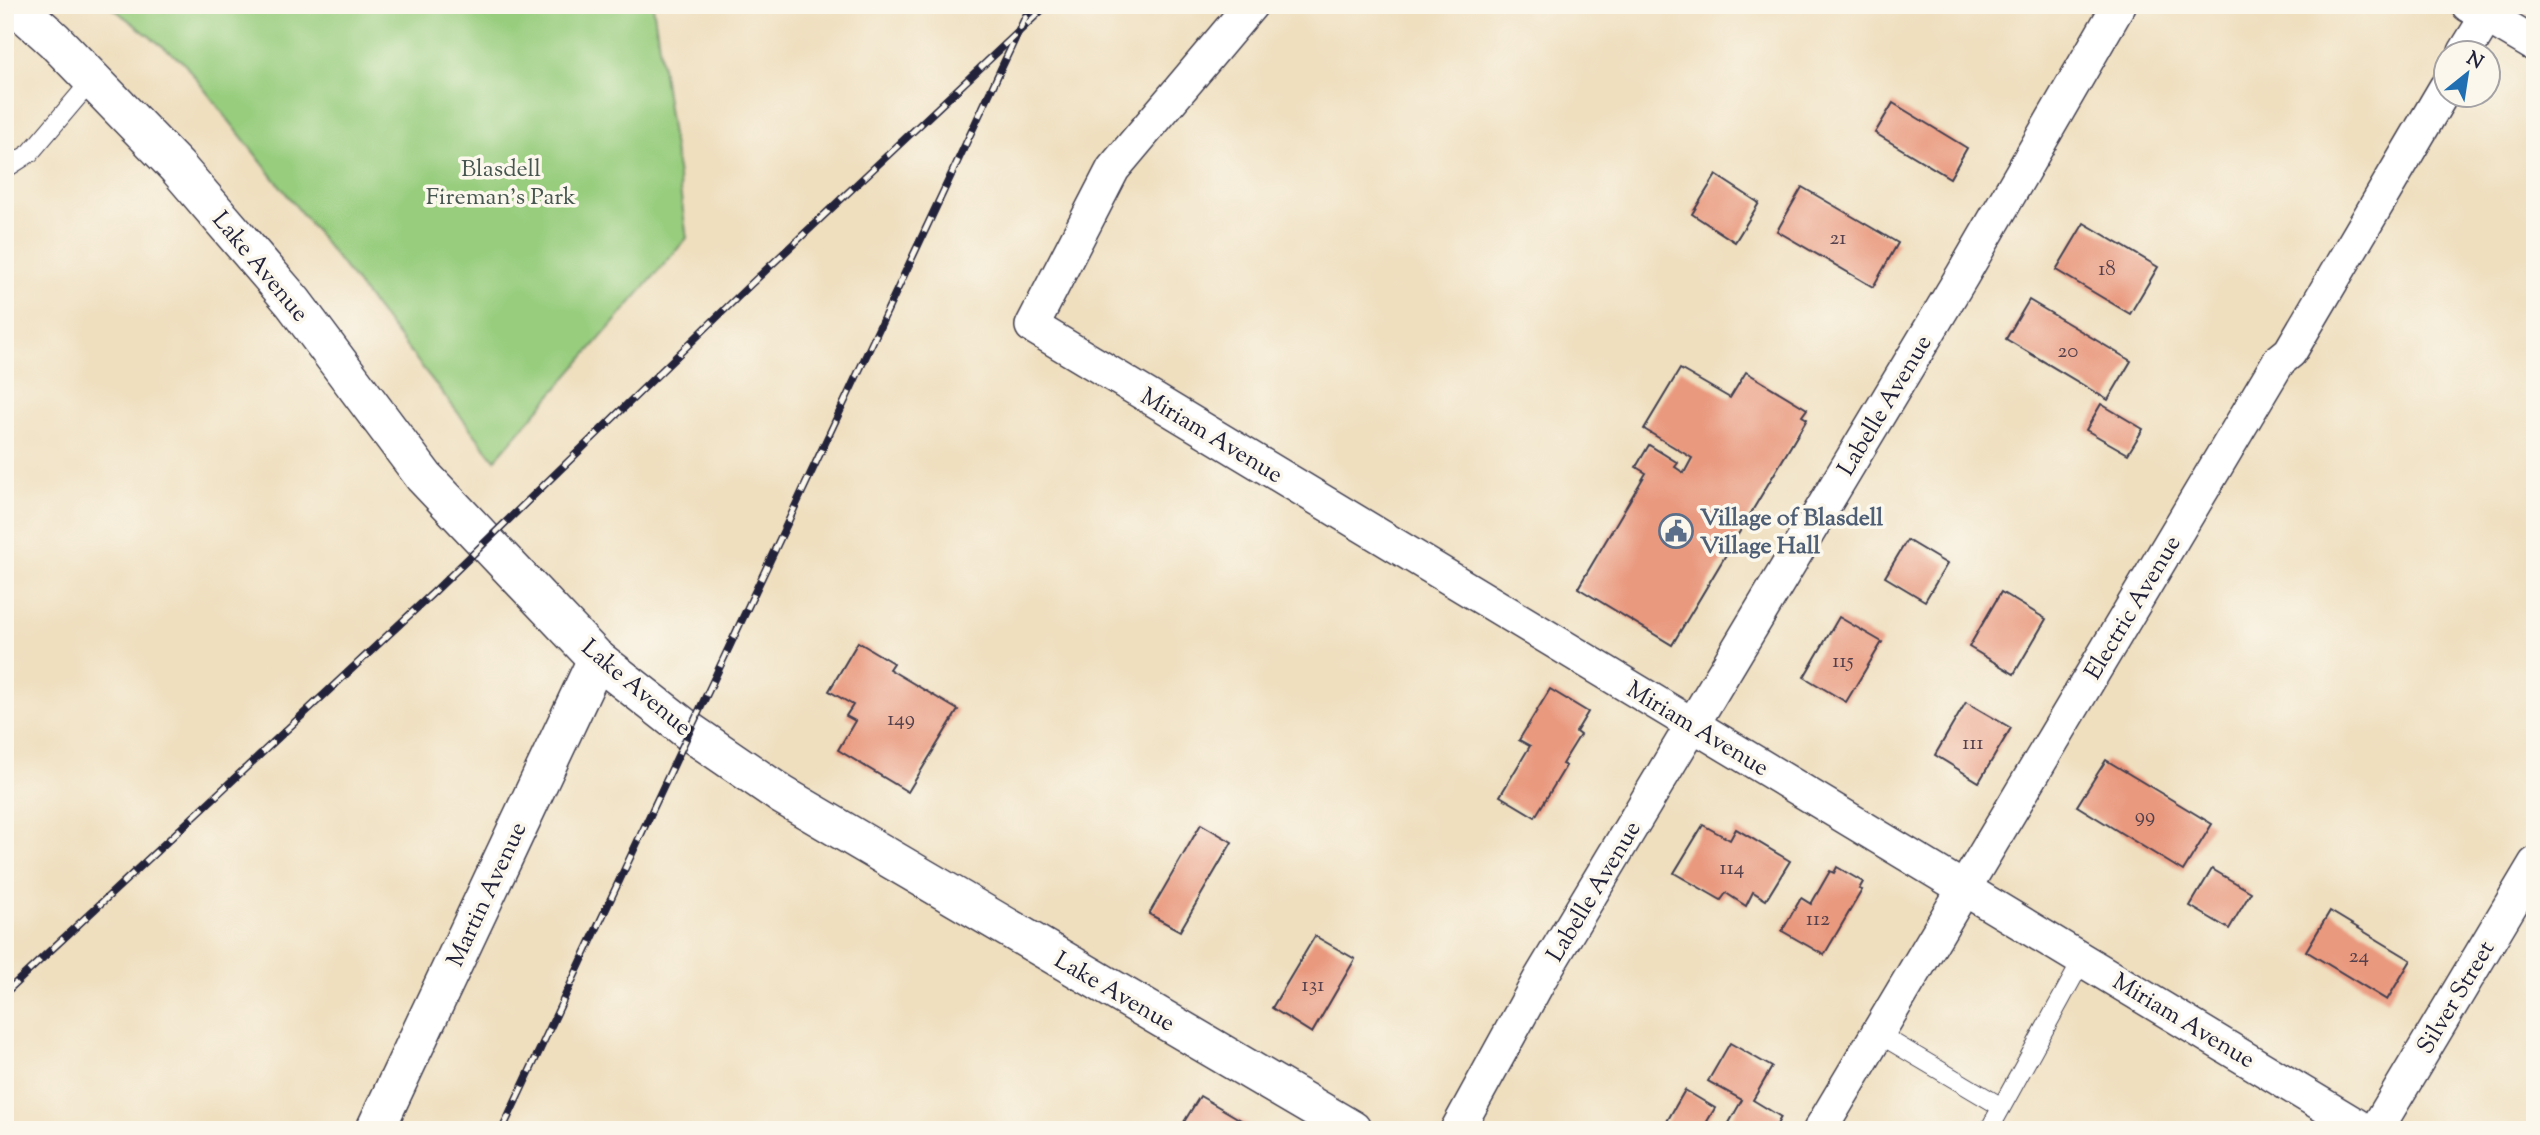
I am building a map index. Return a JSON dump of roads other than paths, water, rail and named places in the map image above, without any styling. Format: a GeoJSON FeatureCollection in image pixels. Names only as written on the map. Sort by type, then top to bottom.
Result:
{"type":"FeatureCollection","features":[{"type":"Feature","properties":{"kind":"street","name":"Lake Avenue"},"geometry":{"type":"LineString","coordinates":[[15,5],[177,167],[293,302],[424,477],[597,659],[690,732],[782,795],[1352,1130]]}},
{"type":"Feature","properties":{"kind":"street","name":"Miriam Avenue"},"geometry":{"type":"LineString","coordinates":[[1251,5],[1113,169],[1032,326],[2364,1130]]}},
{"type":"Feature","properties":{"kind":"street","name":"Labelle Avenue"},"geometry":{"type":"LineString","coordinates":[[1457,1130],[1541,977],[1962,276],[2119,5]]}},
{"type":"Feature","properties":{"kind":"street"},"geometry":{"type":"LineString","coordinates":[[2471,38],[2483,9],[2535,45]]}},
{"type":"Feature","properties":{"kind":"street","name":"Electric Avenue"},"geometry":{"type":"LineString","coordinates":[[1820,1130],[2279,361],[2290,352],[2432,108]]}},
{"type":"Feature","properties":{"kind":"street","name":"Martin Avenue"},"geometry":{"type":"LineString","coordinates":[[375,1130],[597,659]]}},
{"type":"Feature","properties":{"kind":"street","name":"Silver Street"},"geometry":{"type":"LineString","coordinates":[[2376,1130],[2535,864]]}},
{"type":"Feature","properties":{"kind":"lane"},"geometry":{"type":"LineString","coordinates":[[5,169],[30,153],[92,80]]}},
{"type":"Feature","properties":{"kind":"lane"},"geometry":{"type":"LineString","coordinates":[[1989,1130],[2083,959]]}},
{"type":"Feature","properties":{"kind":"lane"},"geometry":{"type":"LineString","coordinates":[[1877,1033],[2000,1107]]}},
{"type":"Feature","properties":{"kind":"railway"},"geometry":{"type":"LineString","coordinates":[[502,1130],[1031,5]]}},
{"type":"Feature","properties":{"kind":"railway"},"geometry":{"type":"LineString","coordinates":[[5,993],[435,591],[750,285],[1047,5]]}},
{"type":"Feature","properties":{"kind":"place","name":"Village of Blasdell Village Hall"},"geometry":{"type":"Point","coordinates":[1676,531]}},
{"type":"Feature","properties":{"kind":"park label","name":"Blasdell Fireman's Park"},"geometry":{"type":"Point","coordinates":[501,182]}}]}
